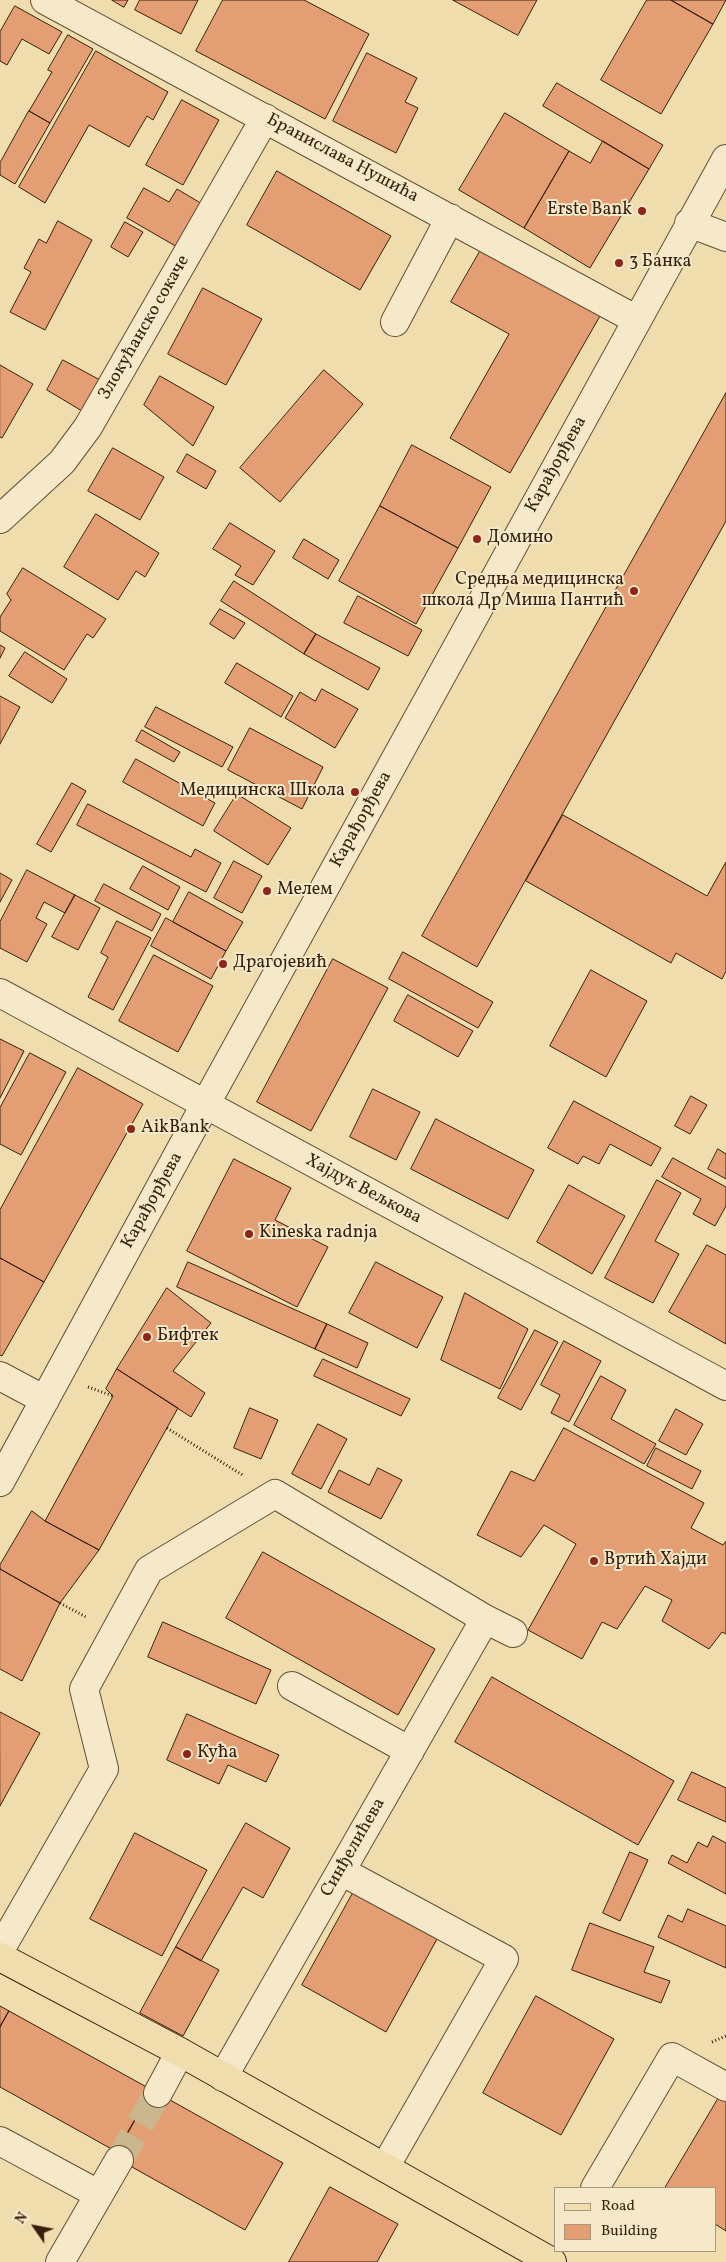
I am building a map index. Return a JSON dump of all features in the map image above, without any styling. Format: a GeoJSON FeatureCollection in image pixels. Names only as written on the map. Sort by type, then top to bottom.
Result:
{"type":"FeatureCollection","features":[{"type":"Feature","properties":{"kind":"main road"},"geometry":{"type":"LineString","coordinates":[[0,1957],[224,2076],[552,2262]]}},
{"type":"Feature","properties":{"kind":"street","name":"Бранислава Нушића"},"geometry":{"type":"LineString","coordinates":[[45,0],[637,320]]}},
{"type":"Feature","properties":{"kind":"street","name":"Злокућанско сокаче"},"geometry":{"type":"LineString","coordinates":[[0,519],[62,462],[88,427],[265,118]]}},
{"type":"Feature","properties":{"kind":"street","name":"Карађорђева"},"geometry":{"type":"LineString","coordinates":[[0,1482],[205,1104],[689,223],[726,159]]}},
{"type":"Feature","properties":{"kind":"street"},"geometry":{"type":"LineString","coordinates":[[396,322],[450,218]]}},
{"type":"Feature","properties":{"kind":"street"},"geometry":{"type":"LineString","coordinates":[[689,223],[726,237]]}},
{"type":"Feature","properties":{"kind":"street","name":"Хајдук Вељкова"},"geometry":{"type":"LineString","coordinates":[[0,993],[726,1386]]}},
{"type":"Feature","properties":{"kind":"street"},"geometry":{"type":"LineString","coordinates":[[0,1376],[45,1400]]}},
{"type":"Feature","properties":{"kind":"street"},"geometry":{"type":"LineString","coordinates":[[0,1950],[104,1769],[84,1689],[149,1570],[275,1494],[485,1619],[513,1633]]}},
{"type":"Feature","properties":{"kind":"street","name":"Синђелићева"},"geometry":{"type":"LineString","coordinates":[[224,2076],[485,1619]]}},
{"type":"Feature","properties":{"kind":"street"},"geometry":{"type":"LineString","coordinates":[[292,1686],[410,1751]]}},
{"type":"Feature","properties":{"kind":"street"},"geometry":{"type":"LineString","coordinates":[[341,1871],[504,1959],[385,2167]]}},
{"type":"Feature","properties":{"kind":"street"},"geometry":{"type":"LineString","coordinates":[[158,2093],[180,2052]]}},
{"type":"Feature","properties":{"kind":"street"},"geometry":{"type":"LineString","coordinates":[[597,2187],[672,2058],[726,2087]]}},
{"type":"Feature","properties":{"kind":"street"},"geometry":{"type":"LineString","coordinates":[[0,2141],[98,2194]]}},
{"type":"Feature","properties":{"kind":"street"},"geometry":{"type":"LineString","coordinates":[[60,2262],[119,2160]]}},
{"type":"Feature","properties":{"kind":"path"},"geometry":{"type":"LineString","coordinates":[[167,1428],[275,1494]]}},
{"type":"Feature","properties":{"kind":"building"},"geometry":{"type":"Polygon","coordinates":[[[112,0],[128,0],[124,7],[112,0]]]}},
{"type":"Feature","properties":{"kind":"building"},"geometry":{"type":"Polygon","coordinates":[[[140,0],[198,0],[181,34],[135,10],[140,0]]]}},
{"type":"Feature","properties":{"kind":"building"},"geometry":{"type":"Polygon","coordinates":[[[223,0],[304,0],[369,34],[325,119],[196,51],[223,0]]]}},
{"type":"Feature","properties":{"kind":"building"},"geometry":{"type":"Polygon","coordinates":[[[453,0],[537,0],[518,35],[453,0]]]}},
{"type":"Feature","properties":{"kind":"building"},"geometry":{"type":"Polygon","coordinates":[[[647,0],[671,0],[713,24],[661,114],[601,80],[647,0]]]}},
{"type":"Feature","properties":{"kind":"building"},"geometry":{"type":"Polygon","coordinates":[[[671,0],[726,0],[713,24],[671,0]]]}},
{"type":"Feature","properties":{"kind":"building"},"geometry":{"type":"Polygon","coordinates":[[[15,6],[62,32],[49,54],[22,39],[7,65],[0,61],[0,32],[15,6]]]}},
{"type":"Feature","properties":{"kind":"building"},"geometry":{"type":"Polygon","coordinates":[[[68,35],[93,49],[50,123],[29,111],[52,72],[48,70],[68,35]]]}},
{"type":"Feature","properties":{"kind":"building"},"geometry":{"type":"Polygon","coordinates":[[[96,51],[168,92],[153,120],[147,116],[129,147],[89,125],[45,203],[19,187],[96,51]]]}},
{"type":"Feature","properties":{"kind":"building"},"geometry":{"type":"Polygon","coordinates":[[[367,53],[417,78],[405,102],[418,108],[396,153],[333,121],[367,53]]]}},
{"type":"Feature","properties":{"kind":"building"},"geometry":{"type":"Polygon","coordinates":[[[557,83],[663,145],[649,169],[543,106],[557,83]]]}},
{"type":"Feature","properties":{"kind":"building"},"geometry":{"type":"Polygon","coordinates":[[[182,100],[219,120],[183,185],[146,165],[182,100]]]}},
{"type":"Feature","properties":{"kind":"building"},"geometry":{"type":"Polygon","coordinates":[[[29,111],[50,123],[15,184],[0,175],[0,163],[29,111]]]}},
{"type":"Feature","properties":{"kind":"building"},"geometry":{"type":"Polygon","coordinates":[[[505,113],[569,151],[524,228],[459,190],[505,113]]]}},
{"type":"Feature","properties":{"kind":"building"},"geometry":{"type":"Polygon","coordinates":[[[603,141],[649,169],[590,268],[524,228],[569,151],[590,163],[603,141]]]}},
{"type":"Feature","properties":{"kind":"building"},"geometry":{"type":"Polygon","coordinates":[[[277,171],[391,236],[360,290],[247,225],[277,171]]]}},
{"type":"Feature","properties":{"kind":"building"},"geometry":{"type":"Polygon","coordinates":[[[144,188],[169,202],[177,189],[204,205],[179,248],[127,218],[144,188]]]}},
{"type":"Feature","properties":{"kind":"building"},"geometry":{"type":"Polygon","coordinates":[[[58,221],[92,240],[45,330],[10,312],[31,272],[24,268],[39,239],[46,243],[58,221]]]}},
{"type":"Feature","properties":{"kind":"building"},"geometry":{"type":"Polygon","coordinates":[[[125,222],[143,232],[128,257],[111,247],[125,222]]]}},
{"type":"Feature","properties":{"kind":"building"},"geometry":{"type":"Polygon","coordinates":[[[482,248],[600,316],[510,473],[450,438],[509,334],[451,302],[482,248]]]}},
{"type":"Feature","properties":{"kind":"building"},"geometry":{"type":"Polygon","coordinates":[[[203,288],[262,319],[226,385],[168,354],[203,288]]]}},
{"type":"Feature","properties":{"kind":"building"},"geometry":{"type":"Polygon","coordinates":[[[63,360],[100,380],[82,411],[47,390],[63,360]]]}},
{"type":"Feature","properties":{"kind":"building"},"geometry":{"type":"Polygon","coordinates":[[[0,365],[33,384],[2,438],[0,437],[0,365]]]}},
{"type":"Feature","properties":{"kind":"building"},"geometry":{"type":"Polygon","coordinates":[[[324,370],[363,404],[280,502],[240,468],[324,370]]]}},
{"type":"Feature","properties":{"kind":"building"},"geometry":{"type":"Polygon","coordinates":[[[160,376],[214,407],[193,446],[144,405],[160,376]]]}},
{"type":"Feature","properties":{"kind":"building"},"geometry":{"type":"Polygon","coordinates":[[[726,393],[726,521],[477,967],[422,936],[726,393]]]}},
{"type":"Feature","properties":{"kind":"building"},"geometry":{"type":"Polygon","coordinates":[[[412,445],[491,487],[458,548],[380,506],[412,445]]]}},
{"type":"Feature","properties":{"kind":"building"},"geometry":{"type":"Polygon","coordinates":[[[113,448],[164,477],[140,520],[88,491],[113,448]]]}},
{"type":"Feature","properties":{"kind":"building"},"geometry":{"type":"Polygon","coordinates":[[[187,454],[216,471],[206,489],[177,472],[187,454]]]}},
{"type":"Feature","properties":{"kind":"building"},"geometry":{"type":"Polygon","coordinates":[[[380,506],[458,548],[416,624],[339,581],[380,506]]]}},
{"type":"Feature","properties":{"kind":"building"},"geometry":{"type":"Polygon","coordinates":[[[96,514],[159,553],[145,577],[136,571],[118,600],[64,567],[96,514]]]}},
{"type":"Feature","properties":{"kind":"building"},"geometry":{"type":"Polygon","coordinates":[[[230,523],[275,551],[253,585],[235,575],[241,566],[213,549],[230,523]]]}},
{"type":"Feature","properties":{"kind":"building"},"geometry":{"type":"Polygon","coordinates":[[[304,539],[339,560],[328,579],[293,558],[304,539]]]}},
{"type":"Feature","properties":{"kind":"building"},"geometry":{"type":"Polygon","coordinates":[[[23,568],[106,619],[93,638],[87,634],[64,670],[0,631],[0,617],[11,600],[7,594],[23,568]]]}},
{"type":"Feature","properties":{"kind":"building"},"geometry":{"type":"Polygon","coordinates":[[[234,581],[316,634],[304,654],[221,601],[234,581]]]}},
{"type":"Feature","properties":{"kind":"building"},"geometry":{"type":"Polygon","coordinates":[[[358,596],[422,630],[408,656],[344,623],[358,596]]]}},
{"type":"Feature","properties":{"kind":"building"},"geometry":{"type":"Polygon","coordinates":[[[220,609],[245,623],[234,639],[210,624],[220,609]]]}},
{"type":"Feature","properties":{"kind":"building"},"geometry":{"type":"Polygon","coordinates":[[[316,634],[380,668],[368,690],[304,654],[316,634]]]}},
{"type":"Feature","properties":{"kind":"building"},"geometry":{"type":"Polygon","coordinates":[[[0,645],[5,648],[0,658],[0,645]]]}},
{"type":"Feature","properties":{"kind":"building"},"geometry":{"type":"Polygon","coordinates":[[[25,652],[67,679],[52,703],[9,676],[25,652]]]}},
{"type":"Feature","properties":{"kind":"building"},"geometry":{"type":"Polygon","coordinates":[[[237,663],[293,696],[281,717],[225,683],[237,663]]]}},
{"type":"Feature","properties":{"kind":"building"},"geometry":{"type":"Polygon","coordinates":[[[322,689],[358,709],[335,748],[285,718],[300,692],[315,701],[322,689]]]}},
{"type":"Feature","properties":{"kind":"building"},"geometry":{"type":"Polygon","coordinates":[[[0,696],[20,707],[0,744],[0,696]]]}},
{"type":"Feature","properties":{"kind":"building"},"geometry":{"type":"Polygon","coordinates":[[[156,707],[233,747],[222,767],[145,727],[156,707]]]}},
{"type":"Feature","properties":{"kind":"building"},"geometry":{"type":"Polygon","coordinates":[[[250,728],[323,767],[302,809],[228,770],[250,728]]]}},
{"type":"Feature","properties":{"kind":"building"},"geometry":{"type":"Polygon","coordinates":[[[142,730],[180,752],[174,762],[136,741],[142,730]]]}},
{"type":"Feature","properties":{"kind":"building"},"geometry":{"type":"Polygon","coordinates":[[[136,759],[215,803],[203,826],[123,782],[136,759]]]}},
{"type":"Feature","properties":{"kind":"building"},"geometry":{"type":"Polygon","coordinates":[[[72,783],[86,791],[51,852],[37,844],[72,783]]]}},
{"type":"Feature","properties":{"kind":"building"},"geometry":{"type":"Polygon","coordinates":[[[237,794],[291,828],[268,865],[214,831],[237,794]]]}},
{"type":"Feature","properties":{"kind":"building"},"geometry":{"type":"Polygon","coordinates":[[[88,804],[191,857],[195,849],[221,863],[206,892],[77,825],[88,804]]]}},
{"type":"Feature","properties":{"kind":"building"},"geometry":{"type":"Polygon","coordinates":[[[563,815],[707,896],[726,862],[726,971],[722,979],[676,953],[671,963],[526,881],[563,815]]]}},
{"type":"Feature","properties":{"kind":"building"},"geometry":{"type":"Polygon","coordinates":[[[234,861],[262,876],[242,913],[214,898],[234,861]]]}},
{"type":"Feature","properties":{"kind":"building"},"geometry":{"type":"Polygon","coordinates":[[[143,866],[180,887],[168,910],[130,889],[143,866]]]}},
{"type":"Feature","properties":{"kind":"building"},"geometry":{"type":"Polygon","coordinates":[[[27,870],[75,895],[65,913],[44,902],[36,918],[47,924],[27,962],[0,948],[0,922],[27,870]]]}},
{"type":"Feature","properties":{"kind":"building"},"geometry":{"type":"Polygon","coordinates":[[[0,873],[12,880],[0,902],[0,873]]]}},
{"type":"Feature","properties":{"kind":"building"},"geometry":{"type":"Polygon","coordinates":[[[104,884],[161,914],[152,931],[95,901],[104,884]]]}},
{"type":"Feature","properties":{"kind":"building"},"geometry":{"type":"Polygon","coordinates":[[[189,892],[243,922],[226,951],[173,922],[189,892]]]}},
{"type":"Feature","properties":{"kind":"building"},"geometry":{"type":"Polygon","coordinates":[[[75,895],[100,908],[78,950],[52,937],[75,895]]]}},
{"type":"Feature","properties":{"kind":"building"},"geometry":{"type":"Polygon","coordinates":[[[166,918],[226,951],[211,979],[151,946],[166,918]]]}},
{"type":"Feature","properties":{"kind":"building"},"geometry":{"type":"Polygon","coordinates":[[[117,921],[151,938],[113,1010],[88,997],[108,957],[101,953],[117,921]]]}},
{"type":"Feature","properties":{"kind":"building"},"geometry":{"type":"Polygon","coordinates":[[[403,952],[493,1002],[478,1028],[389,979],[403,952]]]}},
{"type":"Feature","properties":{"kind":"building"},"geometry":{"type":"Polygon","coordinates":[[[154,955],[213,986],[178,1052],[119,1021],[154,955]]]}},
{"type":"Feature","properties":{"kind":"building"},"geometry":{"type":"Polygon","coordinates":[[[333,959],[388,988],[311,1131],[257,1102],[333,959]]]}},
{"type":"Feature","properties":{"kind":"building"},"geometry":{"type":"Polygon","coordinates":[[[591,970],[647,1001],[606,1077],[550,1046],[591,970]]]}},
{"type":"Feature","properties":{"kind":"building"},"geometry":{"type":"Polygon","coordinates":[[[408,995],[473,1031],[458,1057],[394,1021],[408,995]]]}},
{"type":"Feature","properties":{"kind":"building"},"geometry":{"type":"Polygon","coordinates":[[[0,1039],[24,1051],[0,1098],[0,1039]]]}},
{"type":"Feature","properties":{"kind":"building"},"geometry":{"type":"Polygon","coordinates":[[[30,1053],[66,1072],[21,1155],[0,1144],[0,1108],[30,1053]]]}},
{"type":"Feature","properties":{"kind":"building"},"geometry":{"type":"Polygon","coordinates":[[[78,1068],[143,1104],[44,1282],[0,1258],[0,1210],[78,1068]]]}},
{"type":"Feature","properties":{"kind":"building"},"geometry":{"type":"Polygon","coordinates":[[[373,1089],[420,1112],[396,1160],[350,1137],[373,1089]]]}},
{"type":"Feature","properties":{"kind":"building"},"geometry":{"type":"Polygon","coordinates":[[[691,1096],[707,1105],[690,1134],[675,1126],[691,1096]]]}},
{"type":"Feature","properties":{"kind":"building"},"geometry":{"type":"Polygon","coordinates":[[[574,1101],[661,1148],[651,1166],[610,1144],[599,1164],[583,1156],[578,1164],[548,1148],[574,1101]]]}},
{"type":"Feature","properties":{"kind":"building"},"geometry":{"type":"Polygon","coordinates":[[[436,1119],[534,1170],[508,1219],[411,1169],[436,1119]]]}},
{"type":"Feature","properties":{"kind":"building"},"geometry":{"type":"Polygon","coordinates":[[[718,1149],[726,1154],[726,1179],[708,1169],[718,1149]]]}},
{"type":"Feature","properties":{"kind":"building"},"geometry":{"type":"Polygon","coordinates":[[[673,1158],[726,1187],[726,1206],[715,1226],[693,1214],[701,1199],[662,1177],[673,1158]]]}},
{"type":"Feature","properties":{"kind":"building","name":"Kineska radnja"},"geometry":{"type":"Polygon","coordinates":[[[234,1159],[291,1188],[275,1220],[328,1247],[297,1307],[187,1251],[234,1159]]]}},
{"type":"Feature","properties":{"kind":"building"},"geometry":{"type":"Polygon","coordinates":[[[657,1180],[681,1193],[655,1241],[679,1254],[653,1303],[605,1278],[657,1180]]]}},
{"type":"Feature","properties":{"kind":"building"},"geometry":{"type":"Polygon","coordinates":[[[569,1185],[625,1216],[592,1274],[537,1242],[569,1185]]]}},
{"type":"Feature","properties":{"kind":"building"},"geometry":{"type":"Polygon","coordinates":[[[707,1245],[726,1255],[726,1344],[669,1312],[707,1245]]]}},
{"type":"Feature","properties":{"kind":"building"},"geometry":{"type":"Polygon","coordinates":[[[0,1258],[44,1282],[2,1356],[0,1355],[0,1258]]]}},
{"type":"Feature","properties":{"kind":"building"},"geometry":{"type":"Polygon","coordinates":[[[188,1262],[327,1324],[315,1349],[177,1287],[188,1262]]]}},
{"type":"Feature","properties":{"kind":"building"},"geometry":{"type":"Polygon","coordinates":[[[376,1262],[443,1297],[417,1348],[349,1313],[376,1262]]]}},
{"type":"Feature","properties":{"kind":"building"},"geometry":{"type":"Polygon","coordinates":[[[167,1288],[211,1323],[173,1371],[205,1393],[191,1417],[117,1369],[167,1288]]]}},
{"type":"Feature","properties":{"kind":"building"},"geometry":{"type":"Polygon","coordinates":[[[465,1293],[528,1329],[500,1389],[441,1360],[465,1293]]]}},
{"type":"Feature","properties":{"kind":"building"},"geometry":{"type":"Polygon","coordinates":[[[327,1324],[368,1343],[357,1368],[315,1349],[327,1324]]]}},
{"type":"Feature","properties":{"kind":"building"},"geometry":{"type":"Polygon","coordinates":[[[535,1330],[558,1342],[521,1410],[498,1398],[535,1330]]]}},
{"type":"Feature","properties":{"kind":"building"},"geometry":{"type":"Polygon","coordinates":[[[564,1341],[601,1361],[569,1422],[551,1413],[560,1395],[541,1385],[564,1341]]]}},
{"type":"Feature","properties":{"kind":"building"},"geometry":{"type":"Polygon","coordinates":[[[323,1359],[410,1399],[401,1416],[314,1376],[323,1359]]]}},
{"type":"Feature","properties":{"kind":"building"},"geometry":{"type":"Polygon","coordinates":[[[117,1369],[178,1408],[99,1550],[45,1521],[113,1396],[106,1389],[117,1369]]]}},
{"type":"Feature","properties":{"kind":"building"},"geometry":{"type":"Polygon","coordinates":[[[601,1376],[626,1390],[611,1419],[656,1444],[644,1464],[574,1425],[601,1376]]]}},
{"type":"Feature","properties":{"kind":"building"},"geometry":{"type":"Polygon","coordinates":[[[250,1408],[278,1420],[261,1459],[234,1448],[250,1408]]]}},
{"type":"Feature","properties":{"kind":"building"},"geometry":{"type":"Polygon","coordinates":[[[676,1409],[703,1424],[686,1455],[659,1441],[676,1409]]]}},
{"type":"Feature","properties":{"kind":"building"},"geometry":{"type":"Polygon","coordinates":[[[318,1424],[347,1439],[321,1489],[292,1474],[318,1424]]]}},
{"type":"Feature","properties":{"kind":"building"},"geometry":{"type":"Polygon","coordinates":[[[564,1428],[704,1503],[691,1528],[723,1545],[726,1541],[726,1634],[722,1632],[709,1649],[662,1621],[672,1600],[645,1586],[617,1629],[602,1622],[582,1659],[528,1630],[576,1544],[544,1525],[521,1557],[477,1535],[511,1471],[534,1481],[564,1428]]]}},
{"type":"Feature","properties":{"kind":"building"},"geometry":{"type":"Polygon","coordinates":[[[656,1448],[701,1471],[692,1489],[647,1466],[656,1448]]]}},
{"type":"Feature","properties":{"kind":"building"},"geometry":{"type":"Polygon","coordinates":[[[378,1468],[402,1480],[381,1519],[328,1492],[339,1470],[369,1485],[378,1468]]]}},
{"type":"Feature","properties":{"kind":"building"},"geometry":{"type":"Polygon","coordinates":[[[32,1511],[45,1521],[99,1550],[60,1603],[0,1569],[0,1565],[32,1511]]]}},
{"type":"Feature","properties":{"kind":"building"},"geometry":{"type":"Polygon","coordinates":[[[263,1552],[435,1649],[398,1715],[226,1618],[263,1552]]]}},
{"type":"Feature","properties":{"kind":"building"},"geometry":{"type":"Polygon","coordinates":[[[0,1569],[60,1603],[22,1681],[0,1669],[0,1569]]]}},
{"type":"Feature","properties":{"kind":"building"},"geometry":{"type":"Polygon","coordinates":[[[163,1622],[271,1670],[256,1704],[148,1657],[163,1622]]]}},
{"type":"Feature","properties":{"kind":"building"},"geometry":{"type":"Polygon","coordinates":[[[492,1677],[674,1781],[638,1845],[455,1742],[492,1677]]]}},
{"type":"Feature","properties":{"kind":"building"},"geometry":{"type":"Polygon","coordinates":[[[0,1712],[40,1733],[0,1806],[0,1712]]]}},
{"type":"Feature","properties":{"kind":"building"},"geometry":{"type":"Polygon","coordinates":[[[187,1714],[279,1755],[266,1782],[228,1765],[219,1784],[167,1760],[187,1714]]]}},
{"type":"Feature","properties":{"kind":"building"},"geometry":{"type":"Polygon","coordinates":[[[692,1772],[726,1788],[726,1822],[678,1800],[692,1772]]]}},
{"type":"Feature","properties":{"kind":"building"},"geometry":{"type":"Polygon","coordinates":[[[246,1823],[290,1848],[263,1898],[243,1887],[201,1961],[176,1947],[246,1823]]]}},
{"type":"Feature","properties":{"kind":"building"},"geometry":{"type":"Polygon","coordinates":[[[135,1833],[207,1870],[162,1956],[90,1919],[135,1833]]]}},
{"type":"Feature","properties":{"kind":"building"},"geometry":{"type":"Polygon","coordinates":[[[713,1836],[726,1843],[726,1894],[668,1863],[672,1855],[687,1863],[698,1842],[707,1847],[713,1836]]]}},
{"type":"Feature","properties":{"kind":"building"},"geometry":{"type":"Polygon","coordinates":[[[630,1852],[648,1860],[620,1921],[603,1913],[630,1852]]]}},
{"type":"Feature","properties":{"kind":"building"},"geometry":{"type":"Polygon","coordinates":[[[353,1893],[437,1939],[386,2032],[302,1985],[353,1893]]]}},
{"type":"Feature","properties":{"kind":"building"},"geometry":{"type":"Polygon","coordinates":[[[688,1909],[726,1926],[726,1968],[658,1937],[668,1915],[682,1922],[688,1909]]]}},
{"type":"Feature","properties":{"kind":"building"},"geometry":{"type":"Polygon","coordinates":[[[590,1923],[654,1947],[644,1972],[670,1981],[661,2003],[572,1970],[590,1923]]]}},
{"type":"Feature","properties":{"kind":"building"},"geometry":{"type":"Polygon","coordinates":[[[176,1947],[219,1970],[183,2036],[140,2013],[176,1947]]]}},
{"type":"Feature","properties":{"kind":"building"},"geometry":{"type":"Polygon","coordinates":[[[536,1996],[614,2039],[561,2135],[483,2093],[536,1996]]]}},
{"type":"Feature","properties":{"kind":"building"},"geometry":{"type":"Polygon","coordinates":[[[0,2006],[9,2011],[0,2027],[0,2006]]]}},
{"type":"Feature","properties":{"kind":"building"},"geometry":{"type":"Polygon","coordinates":[[[9,2011],[152,2090],[117,2152],[0,2087],[0,2027],[9,2011]]]}},
{"type":"Feature","properties":{"kind":"building"},"geometry":{"type":"Polygon","coordinates":[[[152,2090],[283,2163],[245,2230],[114,2157],[152,2090]]]}},
{"type":"Feature","properties":{"kind":"building"},"geometry":{"type":"Polygon","coordinates":[[[721,2094],[726,2097],[726,2231],[716,2225],[716,2187],[666,2187],[721,2094]]]}},
{"type":"Feature","properties":{"kind":"building"},"geometry":{"type":"Polygon","coordinates":[[[330,2187],[398,2224],[377,2262],[289,2262],[330,2187]]]}},
{"type":"Feature","properties":{"kind":"tunnel"},"geometry":{"type":"LineString","coordinates":[[119,2160],[158,2093]]}},
{"type":"Feature","properties":{"kind":"place","name":"Erste Bank"},"geometry":{"type":"Point","coordinates":[642,211]}},
{"type":"Feature","properties":{"kind":"place","name":"3 Банка"},"geometry":{"type":"Point","coordinates":[619,263]}},
{"type":"Feature","properties":{"kind":"place","name":"Домино"},"geometry":{"type":"Point","coordinates":[477,539]}},
{"type":"Feature","properties":{"kind":"place","name":"Средња медицинска школа Др Миша Пантић"},"geometry":{"type":"Point","coordinates":[634,591]}},
{"type":"Feature","properties":{"kind":"place","name":"Медицинска Школа"},"geometry":{"type":"Point","coordinates":[355,792]}},
{"type":"Feature","properties":{"kind":"place","name":"Мелем"},"geometry":{"type":"Point","coordinates":[267,891]}},
{"type":"Feature","properties":{"kind":"place","name":"Драгојевић"},"geometry":{"type":"Point","coordinates":[223,964]}},
{"type":"Feature","properties":{"kind":"place","name":"AikBank"},"geometry":{"type":"Point","coordinates":[131,1129]}},
{"type":"Feature","properties":{"kind":"place","name":"Kineska radnja"},"geometry":{"type":"Point","coordinates":[249,1234]}},
{"type":"Feature","properties":{"kind":"place","name":"Бифтек"},"geometry":{"type":"Point","coordinates":[147,1337]}},
{"type":"Feature","properties":{"kind":"place","name":"Вртић Хајди"},"geometry":{"type":"Point","coordinates":[594,1561]}},
{"type":"Feature","properties":{"kind":"place","name":"Кућа"},"geometry":{"type":"Point","coordinates":[187,1754]}}]}
